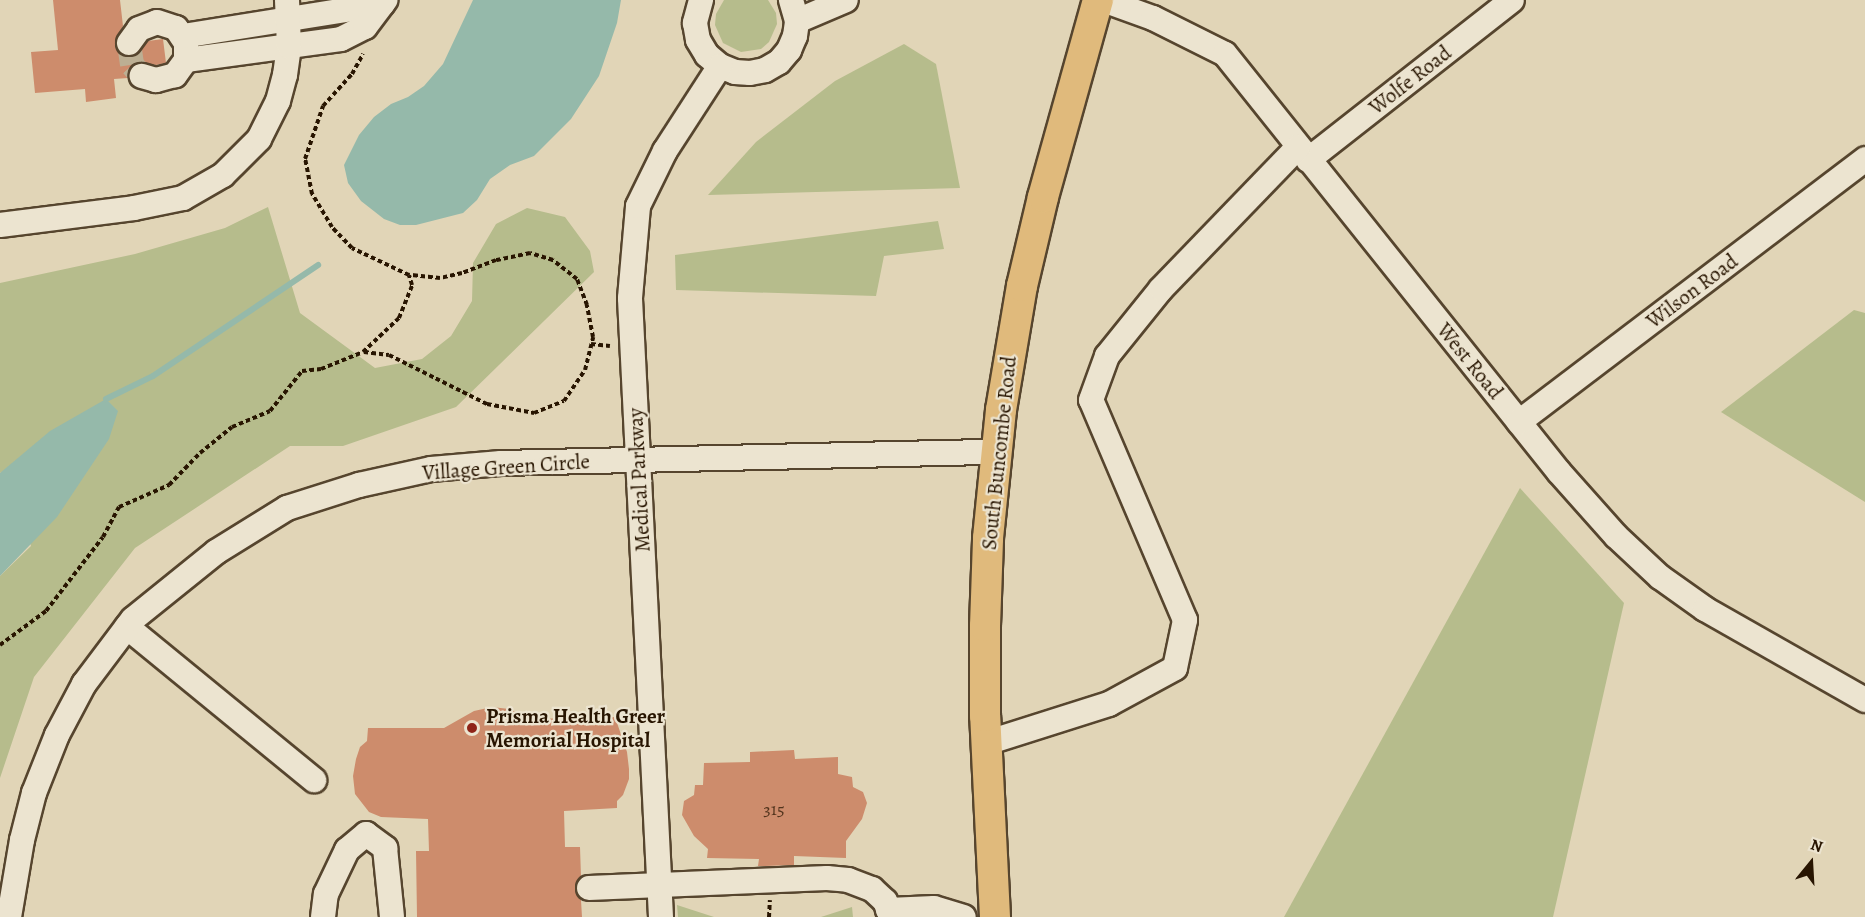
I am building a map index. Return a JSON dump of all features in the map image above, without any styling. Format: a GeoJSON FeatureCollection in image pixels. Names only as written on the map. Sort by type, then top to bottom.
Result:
{"type":"FeatureCollection","features":[{"type":"Feature","properties":{"kind":"main road","name":"South Buncombe Road"},"geometry":{"type":"LineString","coordinates":[[995,917],[986,743],[985,626],[988,538],[1001,410],[1022,286],[1043,197],[1101,0]]}},
{"type":"Feature","properties":{"kind":"street"},"geometry":{"type":"LineString","coordinates":[[701,0],[695,23],[698,40],[707,55],[720,66],[742,73],[765,70],[778,62],[789,50],[795,36],[794,10],[846,0]]}},
{"type":"Feature","properties":{"kind":"street","name":"West Road"},"geometry":{"type":"LineString","coordinates":[[1101,0],[1152,18],[1225,54],[1519,422],[1616,536],[1660,577],[1705,609],[1865,700]]}},
{"type":"Feature","properties":{"kind":"street","name":"Wolfe Road"},"geometry":{"type":"LineString","coordinates":[[986,743],[1109,704],[1175,668],[1185,620],[1091,400],[1107,356],[1161,289],[1303,154],[1512,0]]}},
{"type":"Feature","properties":{"kind":"street"},"geometry":{"type":"LineString","coordinates":[[183,36],[287,10],[383,2]]}},
{"type":"Feature","properties":{"kind":"street"},"geometry":{"type":"LineString","coordinates":[[186,60],[341,39],[365,27],[383,2]]}},
{"type":"Feature","properties":{"kind":"street"},"geometry":{"type":"LineString","coordinates":[[0,225],[134,208],[183,198],[223,174],[259,139],[278,101],[289,46],[287,10]]}},
{"type":"Feature","properties":{"kind":"street"},"geometry":{"type":"LineString","coordinates":[[129,43],[139,29],[158,22],[167,24],[183,36],[187,51],[186,60],[175,75],[156,80],[142,76]]}},
{"type":"Feature","properties":{"kind":"street","name":"Medical Parkway"},"geometry":{"type":"LineString","coordinates":[[662,917],[630,298],[638,206],[665,151],[720,66]]}},
{"type":"Feature","properties":{"kind":"street","name":"Wilson Road"},"geometry":{"type":"LineString","coordinates":[[1519,422],[1865,159]]}},
{"type":"Feature","properties":{"kind":"street","name":"Village Green Circle"},"geometry":{"type":"LineString","coordinates":[[9,917],[22,840],[34,793],[57,735],[84,684],[133,619],[216,552],[287,508],[359,485],[431,469],[501,463],[997,452]]}},
{"type":"Feature","properties":{"kind":"street"},"geometry":{"type":"LineString","coordinates":[[127,627],[314,780]]}},
{"type":"Feature","properties":{"kind":"street"},"geometry":{"type":"LineString","coordinates":[[323,917],[326,894],[347,850],[366,834],[385,848],[392,917]]}},
{"type":"Feature","properties":{"kind":"street"},"geometry":{"type":"LineString","coordinates":[[589,888],[828,878],[848,880],[872,889],[885,901],[889,913],[934,908],[964,917]]}},
{"type":"Feature","properties":{"kind":"path"},"geometry":{"type":"LineString","coordinates":[[363,352],[389,355],[487,404],[534,413],[564,400],[585,370],[593,337],[587,305],[577,279],[553,260],[530,253],[496,260],[462,273],[440,278],[409,275],[352,248],[332,227],[312,194],[305,159],[323,106],[352,74],[364,51]]}},
{"type":"Feature","properties":{"kind":"path"},"geometry":{"type":"LineString","coordinates":[[0,645],[46,611],[103,537],[119,507],[169,485],[200,453],[232,426],[270,411],[302,371],[321,369],[363,352],[399,318],[412,285],[409,275]]}},
{"type":"Feature","properties":{"kind":"path"},"geometry":{"type":"LineString","coordinates":[[591,344],[610,346]]}},
{"type":"Feature","properties":{"kind":"shaded area"},"geometry":{"type":"Polygon","coordinates":[[[473,0],[621,0],[617,23],[599,76],[571,119],[534,156],[510,165],[490,179],[477,200],[463,213],[416,225],[400,225],[384,219],[361,201],[348,183],[344,165],[359,135],[374,117],[391,104],[408,97],[424,86],[443,64],[473,0]]]}},
{"type":"Feature","properties":{"kind":"shaded area"},"geometry":{"type":"Polygon","coordinates":[[[724,0],[768,0],[776,13],[777,24],[769,42],[761,49],[741,52],[723,43],[715,25],[716,14],[724,0]]]}},
{"type":"Feature","properties":{"kind":"shaded area"},"geometry":{"type":"Polygon","coordinates":[[[904,44],[936,64],[960,188],[708,195],[756,142],[835,81],[904,44]]]}},
{"type":"Feature","properties":{"kind":"shaded area"},"geometry":{"type":"Polygon","coordinates":[[[268,207],[300,313],[375,368],[422,359],[451,336],[472,301],[473,263],[496,224],[527,208],[565,217],[590,251],[594,272],[456,407],[343,446],[290,446],[135,548],[34,677],[0,778],[0,576],[31,546],[8,468],[0,473],[0,283],[135,254],[225,228],[268,207]]]}},
{"type":"Feature","properties":{"kind":"shaded area"},"geometry":{"type":"Polygon","coordinates":[[[938,221],[944,249],[884,256],[876,296],[676,290],[675,255],[938,221]]]}},
{"type":"Feature","properties":{"kind":"shaded area"},"geometry":{"type":"Polygon","coordinates":[[[1854,310],[1865,313],[1865,502],[1721,412],[1854,310]]]}},
{"type":"Feature","properties":{"kind":"shaded area"},"geometry":{"type":"Polygon","coordinates":[[[106,399],[118,411],[109,439],[57,517],[0,576],[0,473],[50,431],[106,399]]]}},
{"type":"Feature","properties":{"kind":"shaded area"},"geometry":{"type":"Polygon","coordinates":[[[1520,488],[1624,603],[1553,917],[1284,917],[1520,488]]]}},
{"type":"Feature","properties":{"kind":"shaded area"},"geometry":{"type":"Polygon","coordinates":[[[677,905],[714,917],[678,917],[677,905]]]}},
{"type":"Feature","properties":{"kind":"shaded area"},"geometry":{"type":"Polygon","coordinates":[[[852,907],[853,917],[821,917],[852,907]]]}},
{"type":"Feature","properties":{"kind":"building"},"geometry":{"type":"Polygon","coordinates":[[[53,0],[120,0],[123,26],[115,41],[116,49],[121,55],[134,56],[148,41],[163,39],[166,63],[156,65],[139,62],[133,65],[128,78],[114,79],[116,98],[86,102],[85,89],[35,93],[31,52],[58,50],[53,0]]]}},
{"type":"Feature","properties":{"kind":"building"},"geometry":{"type":"Polygon","coordinates":[[[492,707],[509,709],[533,719],[615,717],[627,752],[629,769],[629,779],[623,795],[617,801],[617,808],[564,811],[565,847],[580,847],[581,877],[575,888],[581,900],[582,917],[417,917],[416,851],[429,851],[428,819],[381,817],[369,812],[355,794],[353,776],[356,759],[360,747],[367,741],[368,728],[444,728],[474,711],[492,707]]]}},
{"type":"Feature","properties":{"kind":"building"},"geometry":{"type":"Polygon","coordinates":[[[794,750],[795,759],[838,757],[838,774],[852,777],[853,787],[863,792],[867,803],[862,819],[846,841],[846,858],[794,856],[794,865],[758,866],[759,859],[707,858],[708,849],[694,836],[682,815],[684,801],[694,795],[695,785],[703,785],[704,763],[750,762],[750,752],[794,750]]]}},
{"type":"Feature","properties":{"kind":"waterway"},"geometry":{"type":"LineString","coordinates":[[106,399],[153,376],[318,265]]}},
{"type":"Feature","properties":{"kind":"tunnel"},"geometry":{"type":"LineString","coordinates":[[129,43],[132,65],[142,76]]}},
{"type":"Feature","properties":{"kind":"place","name":"Prisma Health Greer Memorial Hospital"},"geometry":{"type":"Point","coordinates":[472,728]}}]}
